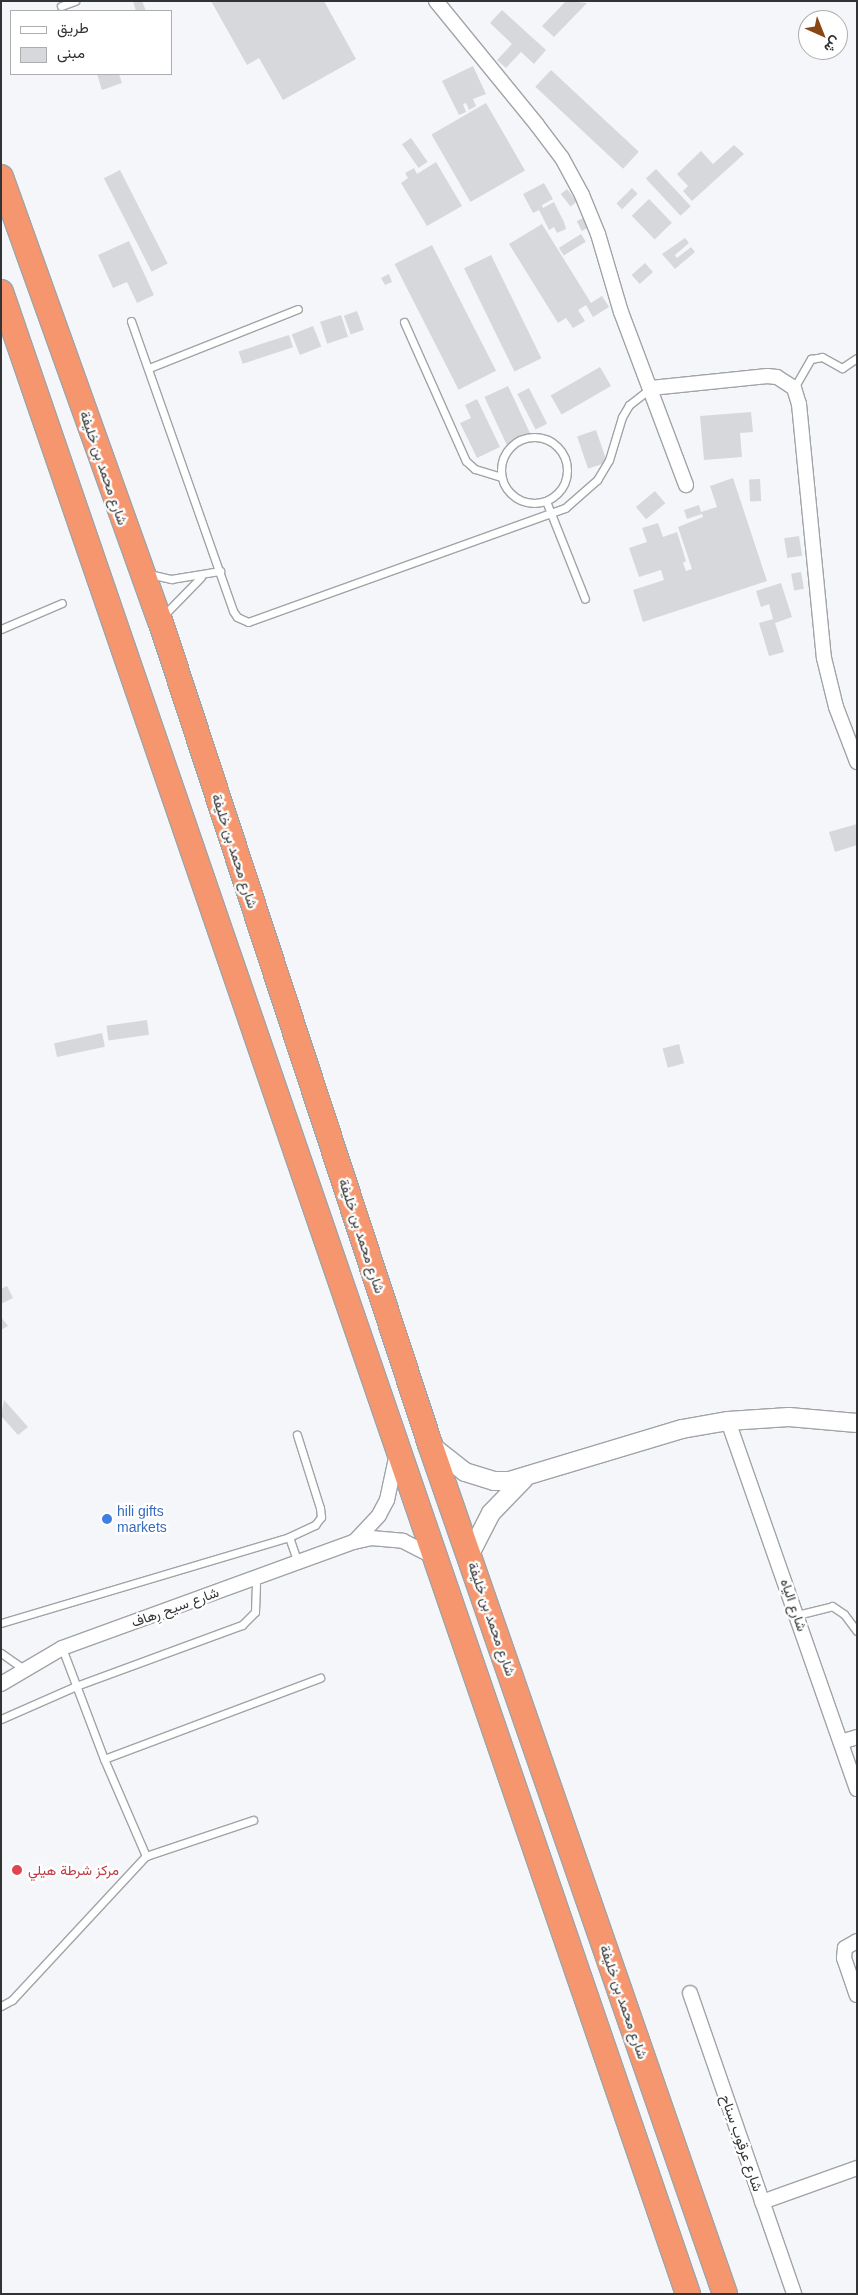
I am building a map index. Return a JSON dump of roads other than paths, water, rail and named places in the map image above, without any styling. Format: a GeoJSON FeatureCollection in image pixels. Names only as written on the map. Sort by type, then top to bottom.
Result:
{"type":"FeatureCollection","features":[{"type":"Feature","properties":{"kind":"highway","name":"شارع محمد بن خليفة"},"geometry":{"type":"LineString","coordinates":[[1,177],[140,571],[160,620],[430,1444],[470,1554],[725,2294]]}},
{"type":"Feature","properties":{"kind":"highway"},"geometry":{"type":"LineString","coordinates":[[1,292],[433,1556],[688,2294]]}},
{"type":"Feature","properties":{"kind":"street"},"geometry":{"type":"LineString","coordinates":[[436,1],[537,125],[578,188],[598,234],[621,312],[686,485]]}},
{"type":"Feature","properties":{"kind":"street"},"geometry":{"type":"LineString","coordinates":[[651,388],[767,376],[777,376],[794,388],[799,404],[824,658],[836,706],[857,762]]}},
{"type":"Feature","properties":{"kind":"street"},"geometry":{"type":"LineString","coordinates":[[430,1444],[446,1460],[465,1472],[494,1481],[524,1479],[682,1429],[728,1421],[789,1417],[857,1423]]}},
{"type":"Feature","properties":{"kind":"street","name":"شارع الياه"},"geometry":{"type":"LineString","coordinates":[[728,1421],[857,1789]]}},
{"type":"Feature","properties":{"kind":"street"},"geometry":{"type":"LineString","coordinates":[[354,1542],[378,1515],[387,1500],[393,1483],[396,1447]]}},
{"type":"Feature","properties":{"kind":"street"},"geometry":{"type":"LineString","coordinates":[[470,1554],[491,1513],[524,1479]]}},
{"type":"Feature","properties":{"kind":"street","name":"شارع سيح رِهاف"},"geometry":{"type":"LineString","coordinates":[[1,1684],[62,1648],[256,1577],[297,1560],[354,1542],[371,1538],[403,1541],[433,1556]]}},
{"type":"Feature","properties":{"kind":"street"},"geometry":{"type":"LineString","coordinates":[[841,1742],[857,1737]]}},
{"type":"Feature","properties":{"kind":"street"},"geometry":{"type":"LineString","coordinates":[[857,1941],[845,1948],[844,1958],[857,1996]]}},
{"type":"Feature","properties":{"kind":"street","name":"شارع عرقوب سِناح"},"geometry":{"type":"LineString","coordinates":[[690,1993],[794,2294]]}},
{"type":"Feature","properties":{"kind":"street"},"geometry":{"type":"LineString","coordinates":[[762,2202],[857,2168]]}},
{"type":"Feature","properties":{"kind":"lane"},"geometry":{"type":"LineString","coordinates":[[61,6],[75,1]]}},
{"type":"Feature","properties":{"kind":"lane"},"geometry":{"type":"LineString","coordinates":[[148,368],[298,309]]}},
{"type":"Feature","properties":{"kind":"lane"},"geometry":{"type":"LineString","coordinates":[[131,321],[236,617],[248,622],[551,514],[578,500],[597,480],[609,460],[626,411],[651,388]]}},
{"type":"Feature","properties":{"kind":"lane"},"geometry":{"type":"LineString","coordinates":[[404,322],[466,461],[475,469],[501,477]]}},
{"type":"Feature","properties":{"kind":"lane"},"geometry":{"type":"LineString","coordinates":[[794,388],[812,359],[822,357],[842,368],[857,358]]}},
{"type":"Feature","properties":{"kind":"lane"},"geometry":{"type":"LineString","coordinates":[[532,436],[550,440],[563,453],[568,472],[561,490],[546,501],[527,502],[518,499],[504,486],[501,477],[503,458],[514,443],[532,436]]}},
{"type":"Feature","properties":{"kind":"lane"},"geometry":{"type":"LineString","coordinates":[[546,501],[585,599]]}},
{"type":"Feature","properties":{"kind":"lane"},"geometry":{"type":"LineString","coordinates":[[140,571],[172,579],[204,576],[220,570]]}},
{"type":"Feature","properties":{"kind":"lane"},"geometry":{"type":"LineString","coordinates":[[160,620],[185,590],[204,576]]}},
{"type":"Feature","properties":{"kind":"lane"},"geometry":{"type":"LineString","coordinates":[[1,629],[62,603]]}},
{"type":"Feature","properties":{"kind":"lane"},"geometry":{"type":"LineString","coordinates":[[1,1623],[288,1537],[315,1525],[321,1517],[297,1435]]}},
{"type":"Feature","properties":{"kind":"lane"},"geometry":{"type":"LineString","coordinates":[[288,1537],[297,1560]]}},
{"type":"Feature","properties":{"kind":"lane"},"geometry":{"type":"LineString","coordinates":[[1,1719],[76,1686],[242,1625],[255,1612],[256,1577]]}},
{"type":"Feature","properties":{"kind":"lane"},"geometry":{"type":"LineString","coordinates":[[797,1615],[832,1606],[844,1614],[857,1631]]}},
{"type":"Feature","properties":{"kind":"lane"},"geometry":{"type":"LineString","coordinates":[[62,1648],[104,1759],[146,1856]]}},
{"type":"Feature","properties":{"kind":"lane"},"geometry":{"type":"LineString","coordinates":[[1,1652],[24,1669]]}},
{"type":"Feature","properties":{"kind":"lane"},"geometry":{"type":"LineString","coordinates":[[104,1759],[320,1678]]}},
{"type":"Feature","properties":{"kind":"lane"},"geometry":{"type":"LineString","coordinates":[[1,2006],[12,2000],[146,1856],[253,1820]]}},
{"type":"Feature","properties":{"kind":"place","name":"hili gifts markets"},"geometry":{"type":"Point","coordinates":[107,1519]}},
{"type":"Feature","properties":{"kind":"place","name":"مركز شرطة هيلي"},"geometry":{"type":"Point","coordinates":[17,1870]}}]}
